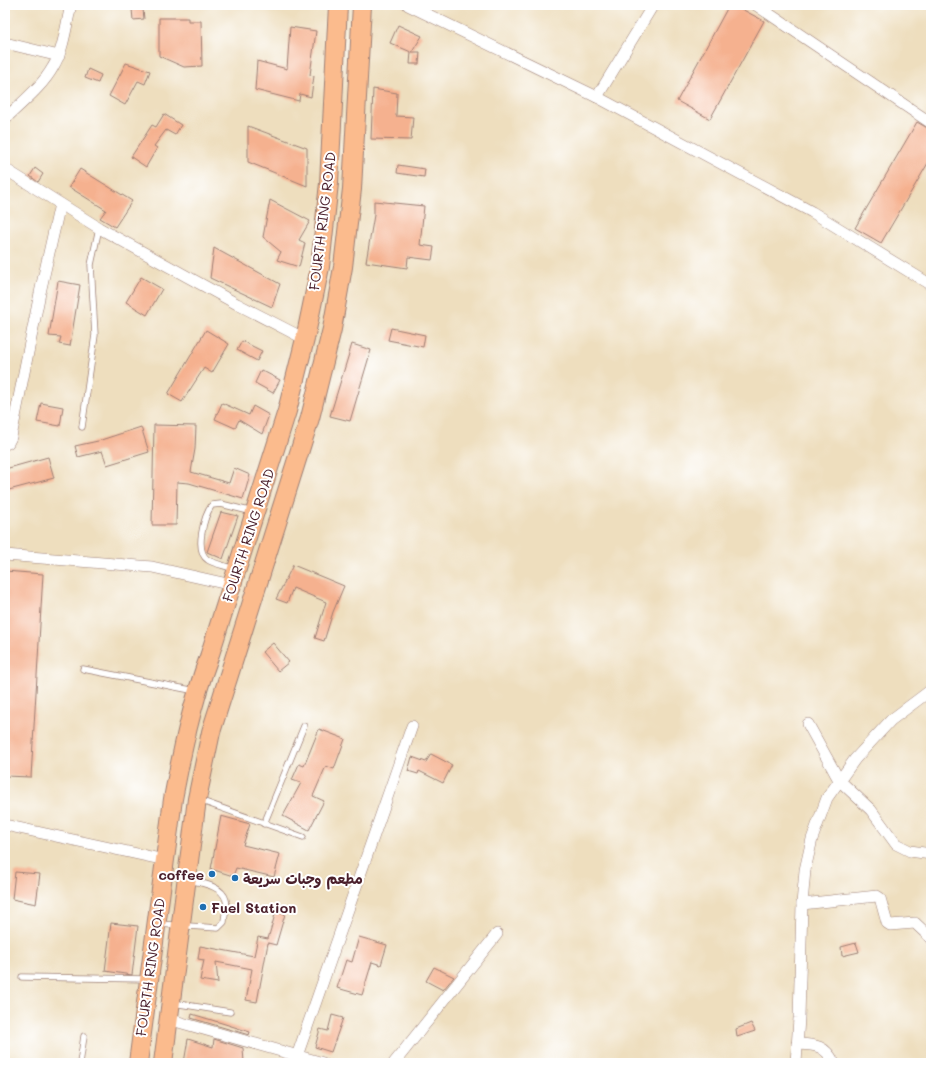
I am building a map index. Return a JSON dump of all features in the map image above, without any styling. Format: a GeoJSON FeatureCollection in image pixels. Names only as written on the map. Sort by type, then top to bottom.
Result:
{"type":"FeatureCollection","features":[{"type":"Feature","properties":{"kind":"main road","name":"FOURTH RING ROAD"},"geometry":{"type":"LineString","coordinates":[[138,1063],[174,792],[196,691],[287,411],[305,339],[320,267],[329,183],[338,5]]}},
{"type":"Feature","properties":{"kind":"main road","name":"FOURTH RING ROAD"},"geometry":{"type":"LineString","coordinates":[[162,1063],[179,925],[197,799],[211,732],[310,418],[332,329],[343,267],[352,189],[362,5]]}},
{"type":"Feature","properties":{"kind":"street"},"geometry":{"type":"LineString","coordinates":[[6,116],[45,79],[53,68],[58,56],[71,5]]}},
{"type":"Feature","properties":{"kind":"street"},"geometry":{"type":"LineString","coordinates":[[408,5],[597,97],[812,212],[931,285]]}},
{"type":"Feature","properties":{"kind":"street"},"geometry":{"type":"LineString","coordinates":[[597,97],[653,5]]}},
{"type":"Feature","properties":{"kind":"street"},"geometry":{"type":"LineString","coordinates":[[756,5],[931,123]]}},
{"type":"Feature","properties":{"kind":"street"},"geometry":{"type":"LineString","coordinates":[[5,44],[58,56]]}},
{"type":"Feature","properties":{"kind":"street"},"geometry":{"type":"LineString","coordinates":[[5,169],[98,228],[237,304],[305,339]]}},
{"type":"Feature","properties":{"kind":"street"},"geometry":{"type":"LineString","coordinates":[[5,444],[11,437],[40,293],[60,204]]}},
{"type":"Feature","properties":{"kind":"street"},"geometry":{"type":"LineString","coordinates":[[5,555],[152,567],[234,577]]}},
{"type":"Feature","properties":{"kind":"street"},"geometry":{"type":"LineString","coordinates":[[796,1063],[799,1018],[802,904],[805,870],[812,838],[827,798],[855,759],[891,720],[931,690]]}},
{"type":"Feature","properties":{"kind":"street"},"geometry":{"type":"LineString","coordinates":[[808,724],[839,780],[871,810],[896,844],[910,851],[931,854]]}},
{"type":"Feature","properties":{"kind":"street"},"geometry":{"type":"LineString","coordinates":[[297,1056],[412,726]]}},
{"type":"Feature","properties":{"kind":"street"},"geometry":{"type":"LineString","coordinates":[[5,825],[65,840],[165,860]]}},
{"type":"Feature","properties":{"kind":"street"},"geometry":{"type":"LineString","coordinates":[[802,904],[877,896],[880,898],[887,923],[890,925],[915,923],[931,938]]}},
{"type":"Feature","properties":{"kind":"street"},"geometry":{"type":"LineString","coordinates":[[394,1063],[497,934]]}},
{"type":"Feature","properties":{"kind":"street"},"geometry":{"type":"LineString","coordinates":[[169,1011],[297,1056],[324,1063]]}},
{"type":"Feature","properties":{"kind":"street"},"geometry":{"type":"LineString","coordinates":[[797,1044],[821,1047],[828,1052],[834,1063]]}},
{"type":"Feature","properties":{"kind":"lane"},"geometry":{"type":"LineString","coordinates":[[82,427],[95,335],[91,265],[98,228]]}},
{"type":"Feature","properties":{"kind":"lane"},"geometry":{"type":"LineString","coordinates":[[234,577],[207,560],[202,552],[200,542],[207,512],[212,505],[221,504],[255,512]]}},
{"type":"Feature","properties":{"kind":"lane"},"geometry":{"type":"LineString","coordinates":[[83,669],[196,691]]}},
{"type":"Feature","properties":{"kind":"lane"},"geometry":{"type":"LineString","coordinates":[[264,824],[304,726]]}},
{"type":"Feature","properties":{"kind":"lane"},"geometry":{"type":"LineString","coordinates":[[197,799],[303,837]]}},
{"type":"Feature","properties":{"kind":"lane"},"geometry":{"type":"LineString","coordinates":[[156,923],[218,928],[224,922],[226,900],[221,891],[186,880]]}},
{"type":"Feature","properties":{"kind":"lane"},"geometry":{"type":"LineString","coordinates":[[22,977],[149,979]]}},
{"type":"Feature","properties":{"kind":"lane"},"geometry":{"type":"LineString","coordinates":[[169,1011],[230,1012]]}},
{"type":"Feature","properties":{"kind":"lane"},"geometry":{"type":"LineString","coordinates":[[80,1063],[84,1036]]}},
{"type":"Feature","properties":{"kind":"building"},"geometry":{"type":"Polygon","coordinates":[[[729,5],[734,5],[764,21],[710,119],[677,101],[729,5]]]}},
{"type":"Feature","properties":{"kind":"building"},"geometry":{"type":"Polygon","coordinates":[[[132,9],[143,9],[144,19],[133,20],[132,9]]]}},
{"type":"Feature","properties":{"kind":"building"},"geometry":{"type":"Polygon","coordinates":[[[159,18],[188,18],[188,21],[201,21],[202,66],[184,67],[159,56],[159,18]]]}},
{"type":"Feature","properties":{"kind":"building"},"geometry":{"type":"Polygon","coordinates":[[[398,25],[422,36],[412,52],[420,52],[419,64],[410,64],[411,52],[390,43],[398,25]]]}},
{"type":"Feature","properties":{"kind":"building"},"geometry":{"type":"Polygon","coordinates":[[[290,27],[316,31],[310,75],[314,76],[311,97],[300,94],[299,101],[255,90],[257,61],[287,69],[290,27]]]}},
{"type":"Feature","properties":{"kind":"building"},"geometry":{"type":"Polygon","coordinates":[[[126,63],[150,71],[145,84],[138,81],[125,105],[109,96],[126,63]]]}},
{"type":"Feature","properties":{"kind":"building"},"geometry":{"type":"Polygon","coordinates":[[[88,69],[101,75],[98,83],[85,78],[88,69]]]}},
{"type":"Feature","properties":{"kind":"building"},"geometry":{"type":"Polygon","coordinates":[[[373,89],[397,93],[396,116],[413,117],[411,140],[371,139],[373,89]]]}},
{"type":"Feature","properties":{"kind":"building"},"geometry":{"type":"Polygon","coordinates":[[[164,114],[181,125],[175,135],[166,130],[154,146],[157,148],[146,167],[131,157],[152,125],[156,127],[164,114]]]}},
{"type":"Feature","properties":{"kind":"building"},"geometry":{"type":"Polygon","coordinates":[[[917,122],[931,130],[931,158],[881,243],[855,228],[917,122]]]}},
{"type":"Feature","properties":{"kind":"building"},"geometry":{"type":"Polygon","coordinates":[[[248,126],[307,148],[307,186],[248,162],[248,126]]]}},
{"type":"Feature","properties":{"kind":"building"},"geometry":{"type":"Polygon","coordinates":[[[398,165],[425,169],[424,177],[397,173],[398,165]]]}},
{"type":"Feature","properties":{"kind":"building"},"geometry":{"type":"Polygon","coordinates":[[[35,168],[43,174],[38,182],[30,176],[35,168]]]}},
{"type":"Feature","properties":{"kind":"building"},"geometry":{"type":"Polygon","coordinates":[[[80,169],[132,201],[115,227],[100,218],[106,210],[69,187],[80,169]]]}},
{"type":"Feature","properties":{"kind":"building"},"geometry":{"type":"Polygon","coordinates":[[[270,200],[310,221],[299,240],[305,243],[299,267],[277,260],[281,252],[263,237],[270,200]]]}},
{"type":"Feature","properties":{"kind":"building"},"geometry":{"type":"Polygon","coordinates":[[[374,201],[424,206],[420,245],[434,247],[432,260],[408,257],[407,268],[366,262],[374,215],[374,201]]]}},
{"type":"Feature","properties":{"kind":"building"},"geometry":{"type":"Polygon","coordinates":[[[214,248],[280,284],[272,307],[210,278],[214,248]]]}},
{"type":"Feature","properties":{"kind":"building"},"geometry":{"type":"Polygon","coordinates":[[[141,277],[162,289],[147,315],[126,302],[141,277]]]}},
{"type":"Feature","properties":{"kind":"building"},"geometry":{"type":"Polygon","coordinates":[[[58,281],[80,285],[70,346],[59,344],[61,337],[49,336],[58,281]]]}},
{"type":"Feature","properties":{"kind":"building"},"geometry":{"type":"Polygon","coordinates":[[[391,328],[425,335],[423,347],[388,340],[391,328]]]}},
{"type":"Feature","properties":{"kind":"building"},"geometry":{"type":"Polygon","coordinates":[[[206,330],[229,344],[212,373],[204,368],[182,402],[168,394],[206,330]]]}},
{"type":"Feature","properties":{"kind":"building"},"geometry":{"type":"Polygon","coordinates":[[[242,341],[262,351],[257,361],[237,350],[242,341]]]}},
{"type":"Feature","properties":{"kind":"building"},"geometry":{"type":"Polygon","coordinates":[[[352,344],[371,350],[350,421],[330,416],[352,344]]]}},
{"type":"Feature","properties":{"kind":"building"},"geometry":{"type":"Polygon","coordinates":[[[261,370],[280,380],[273,393],[255,383],[261,370]]]}},
{"type":"Feature","properties":{"kind":"building"},"geometry":{"type":"Polygon","coordinates":[[[41,403],[63,407],[60,426],[37,422],[41,403]]]}},
{"type":"Feature","properties":{"kind":"building"},"geometry":{"type":"Polygon","coordinates":[[[222,403],[249,415],[253,406],[269,415],[262,434],[239,420],[235,428],[215,419],[222,403]]]}},
{"type":"Feature","properties":{"kind":"building"},"geometry":{"type":"Polygon","coordinates":[[[154,425],[196,426],[195,449],[191,472],[229,483],[234,468],[250,475],[243,499],[189,483],[177,482],[176,525],[152,525],[154,425]]]}},
{"type":"Feature","properties":{"kind":"building"},"geometry":{"type":"Polygon","coordinates":[[[141,427],[149,452],[107,465],[102,451],[78,457],[75,446],[98,441],[141,427]]]}},
{"type":"Feature","properties":{"kind":"building"},"geometry":{"type":"Polygon","coordinates":[[[48,457],[54,478],[5,491],[5,469],[48,457]]]}},
{"type":"Feature","properties":{"kind":"building"},"geometry":{"type":"Polygon","coordinates":[[[221,512],[238,516],[223,559],[207,552],[221,512]]]}},
{"type":"Feature","properties":{"kind":"building"},"geometry":{"type":"Polygon","coordinates":[[[293,565],[344,586],[333,612],[324,641],[315,638],[326,602],[293,588],[287,603],[276,599],[293,565]]]}},
{"type":"Feature","properties":{"kind":"building"},"geometry":{"type":"Polygon","coordinates":[[[5,571],[43,574],[31,777],[5,776],[5,571]]]}},
{"type":"Feature","properties":{"kind":"building"},"geometry":{"type":"Polygon","coordinates":[[[273,643],[289,662],[278,671],[262,652],[273,643]]]}},
{"type":"Feature","properties":{"kind":"building"},"geometry":{"type":"Polygon","coordinates":[[[319,729],[345,739],[334,769],[326,766],[313,796],[324,801],[309,830],[283,816],[301,783],[292,780],[299,764],[304,766],[319,729]]]}},
{"type":"Feature","properties":{"kind":"building"},"geometry":{"type":"Polygon","coordinates":[[[431,754],[452,765],[443,783],[419,771],[418,774],[408,771],[412,757],[426,762],[431,754]]]}},
{"type":"Feature","properties":{"kind":"building"},"geometry":{"type":"Polygon","coordinates":[[[221,816],[250,824],[243,845],[280,854],[274,877],[236,868],[233,876],[211,869],[221,816]]]}},
{"type":"Feature","properties":{"kind":"building"},"geometry":{"type":"Polygon","coordinates":[[[15,872],[40,874],[36,904],[12,899],[15,872]]]}},
{"type":"Feature","properties":{"kind":"building"},"geometry":{"type":"Polygon","coordinates":[[[276,911],[285,914],[276,945],[268,943],[257,1002],[246,1000],[252,969],[216,962],[218,983],[200,980],[204,960],[198,959],[200,946],[254,956],[258,937],[268,939],[276,911]]]}},
{"type":"Feature","properties":{"kind":"building"},"geometry":{"type":"Polygon","coordinates":[[[111,923],[138,926],[132,975],[105,971],[111,923]]]}},
{"type":"Feature","properties":{"kind":"building"},"geometry":{"type":"Polygon","coordinates":[[[359,937],[387,945],[381,965],[372,962],[362,995],[337,988],[346,960],[352,962],[359,937]]]}},
{"type":"Feature","properties":{"kind":"building"},"geometry":{"type":"Polygon","coordinates":[[[856,943],[859,952],[842,956],[841,947],[856,943]]]}},
{"type":"Feature","properties":{"kind":"building"},"geometry":{"type":"Polygon","coordinates":[[[434,967],[454,977],[443,990],[426,981],[434,967]]]}},
{"type":"Feature","properties":{"kind":"building"},"geometry":{"type":"Polygon","coordinates":[[[192,1014],[250,1032],[249,1035],[191,1018],[192,1014]]]}},
{"type":"Feature","properties":{"kind":"building"},"geometry":{"type":"Polygon","coordinates":[[[332,1015],[343,1018],[331,1052],[315,1047],[320,1029],[328,1031],[332,1015]]]}},
{"type":"Feature","properties":{"kind":"building"},"geometry":{"type":"Polygon","coordinates":[[[751,1023],[755,1031],[737,1037],[736,1029],[751,1023]]]}},
{"type":"Feature","properties":{"kind":"building"},"geometry":{"type":"Polygon","coordinates":[[[188,1039],[213,1047],[214,1039],[243,1048],[244,1063],[209,1060],[209,1063],[184,1063],[188,1039]]]}},
{"type":"Feature","properties":{"kind":"place","name":"coffee"},"geometry":{"type":"Point","coordinates":[212,874]}},
{"type":"Feature","properties":{"kind":"place","name":"مطعم وجبات سريعة"},"geometry":{"type":"Point","coordinates":[235,878]}},
{"type":"Feature","properties":{"kind":"place","name":"Fuel Station"},"geometry":{"type":"Point","coordinates":[203,907]}}]}
